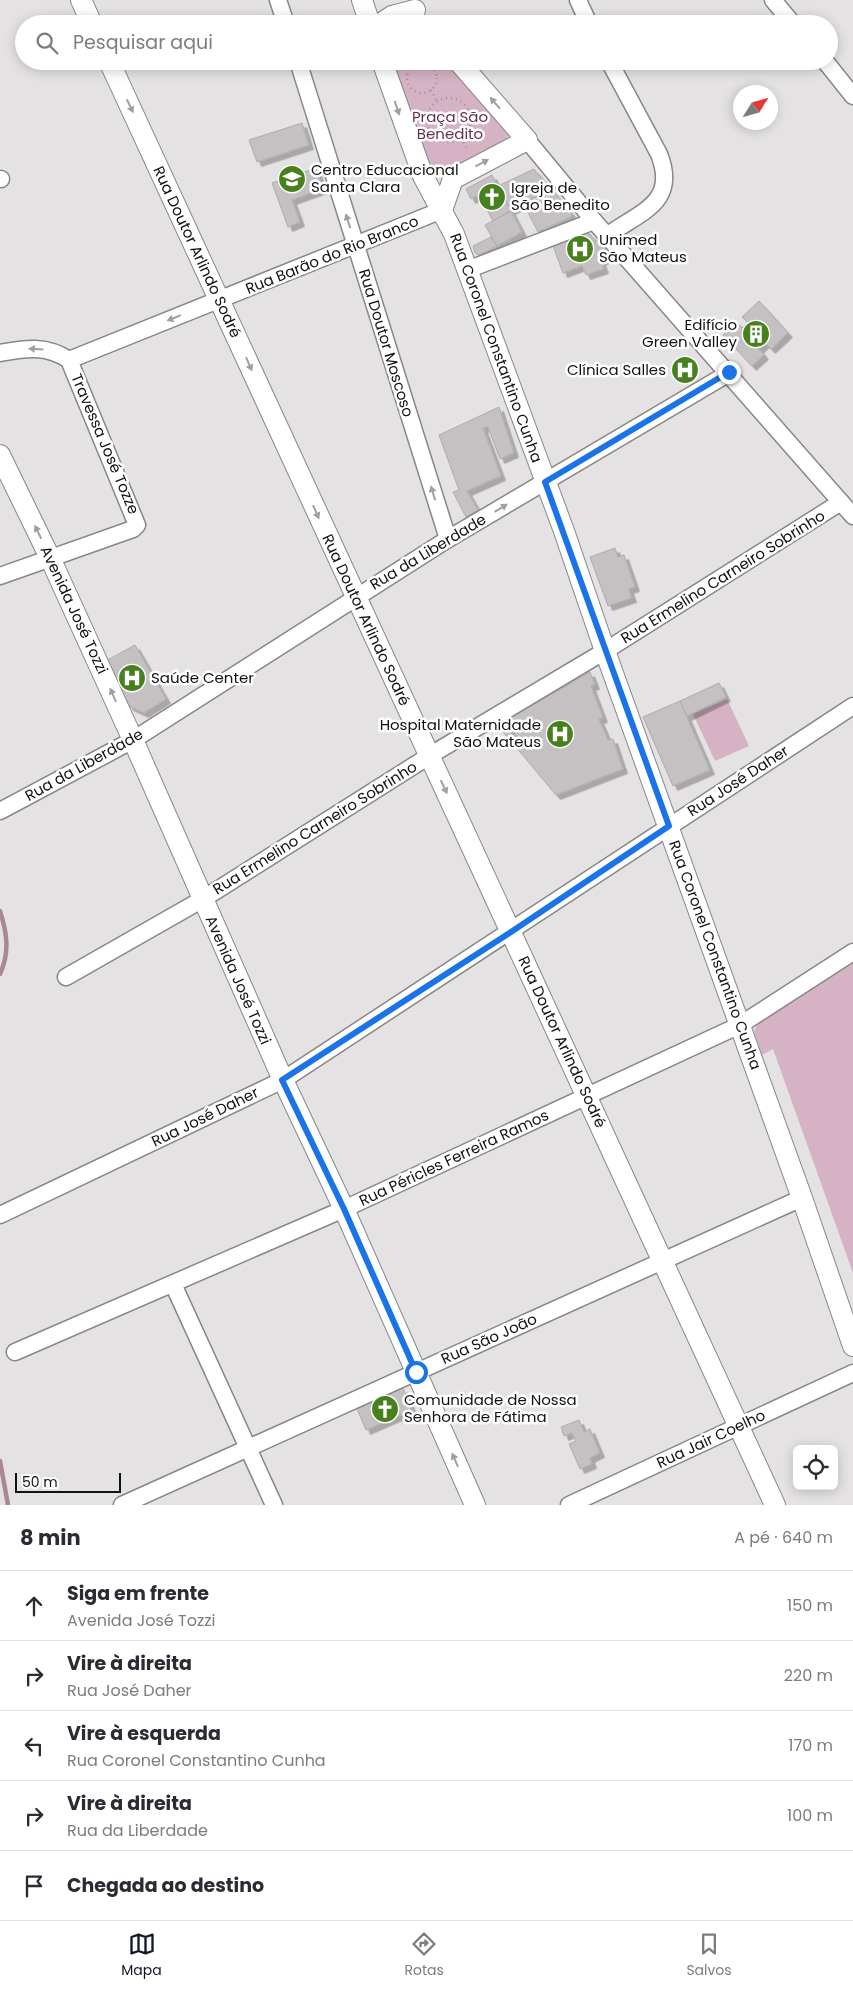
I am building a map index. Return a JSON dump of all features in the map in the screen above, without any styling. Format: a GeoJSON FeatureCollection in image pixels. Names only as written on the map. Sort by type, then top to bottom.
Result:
{"type":"FeatureCollection","features":[{"type":"Feature","properties":{"kind":"street"},"geometry":{"type":"LineString","coordinates":[[81,0],[88,15]]}},
{"type":"Feature","properties":{"kind":"street"},"geometry":{"type":"LineString","coordinates":[[278,0],[283,15]]}},
{"type":"Feature","properties":{"kind":"street"},"geometry":{"type":"LineString","coordinates":[[362,0],[367,15]]}},
{"type":"Feature","properties":{"kind":"street"},"geometry":{"type":"LineString","coordinates":[[578,0],[585,15]]}},
{"type":"Feature","properties":{"kind":"street"},"geometry":{"type":"LineString","coordinates":[[773,0],[786,15]]}},
{"type":"Feature","properties":{"kind":"street"},"geometry":{"type":"LineString","coordinates":[[397,15],[416,11]]}},
{"type":"Feature","properties":{"kind":"street","name":"Rua Doutor Arlindo Sodré"},"geometry":{"type":"LineString","coordinates":[[113,70],[775,1505]]}},
{"type":"Feature","properties":{"kind":"street","name":"Rua Doutor Moscoso"},"geometry":{"type":"LineString","coordinates":[[301,70],[448,539]]}},
{"type":"Feature","properties":{"kind":"street","name":"Rua Coronel Constantino Cunha"},"geometry":{"type":"LineString","coordinates":[[385,70],[423,176],[454,234],[545,482],[604,651],[669,826],[802,1198],[853,1346]]}},
{"type":"Feature","properties":{"kind":"street"},"geometry":{"type":"LineString","coordinates":[[466,70],[594,221],[729,372],[853,516]]}},
{"type":"Feature","properties":{"kind":"street"},"geometry":{"type":"LineString","coordinates":[[608,236],[659,199],[665,186],[665,170],[659,154],[614,70]]}},
{"type":"Feature","properties":{"kind":"street"},"geometry":{"type":"LineString","coordinates":[[832,70],[853,96]]}},
{"type":"Feature","properties":{"kind":"street"},"geometry":{"type":"LineString","coordinates":[[423,176],[438,180],[453,179],[527,140]]}},
{"type":"Feature","properties":{"kind":"street"},"geometry":{"type":"LineString","coordinates":[[442,210],[453,179]]}},
{"type":"Feature","properties":{"kind":"street","name":"Rua Barão do Rio Branco"},"geometry":{"type":"LineString","coordinates":[[69,360],[442,210]]}},
{"type":"Feature","properties":{"kind":"street"},"geometry":{"type":"LineString","coordinates":[[467,270],[594,221]]}},
{"type":"Feature","properties":{"kind":"street"},"geometry":{"type":"LineString","coordinates":[[0,353],[35,348],[60,354],[69,360]]}},
{"type":"Feature","properties":{"kind":"street","name":"Travessa José Tozze"},"geometry":{"type":"LineString","coordinates":[[51,560],[136,527],[138,520],[69,360]]}},
{"type":"Feature","properties":{"kind":"street","name":"Rua da Liberdade"},"geometry":{"type":"LineString","coordinates":[[0,811],[133,740],[448,539],[729,372]]}},
{"type":"Feature","properties":{"kind":"street","name":"Avenida José Tozzi"},"geometry":{"type":"LineString","coordinates":[[0,456],[51,560],[133,740],[282,1080],[344,1209],[475,1505]]}},
{"type":"Feature","properties":{"kind":"street","name":"Rua Ermelino Carneiro Sobrinho"},"geometry":{"type":"LineString","coordinates":[[66,977],[203,899],[841,502]]}},
{"type":"Feature","properties":{"kind":"street"},"geometry":{"type":"LineString","coordinates":[[0,576],[51,560]]}},
{"type":"Feature","properties":{"kind":"street","name":"Rua José Daher"},"geometry":{"type":"LineString","coordinates":[[0,1215],[282,1080],[511,932],[853,706]]}},
{"type":"Feature","properties":{"kind":"street","name":"Rua Péricles Ferreira Ramos"},"geometry":{"type":"LineString","coordinates":[[15,1352],[344,1209],[740,1025],[853,952]]}},
{"type":"Feature","properties":{"kind":"street","name":"Rua São João"},"geometry":{"type":"LineString","coordinates":[[122,1505],[802,1198]]}},
{"type":"Feature","properties":{"kind":"street"},"geometry":{"type":"LineString","coordinates":[[173,1284],[274,1505]]}},
{"type":"Feature","properties":{"kind":"street","name":"Rua Jair Coelho"},"geometry":{"type":"LineString","coordinates":[[569,1505],[853,1373]]}},
{"type":"Feature","properties":{"kind":"path"},"geometry":{"type":"LineString","coordinates":[[410,70],[409,86],[417,92],[431,90],[436,82],[436,72],[434,70]]}},
{"type":"Feature","properties":{"kind":"path"},"geometry":{"type":"LineString","coordinates":[[431,90],[437,101]]}},
{"type":"Feature","properties":{"kind":"path"},"geometry":{"type":"LineString","coordinates":[[454,98],[466,107],[470,113],[469,128],[459,139],[445,141],[438,139],[429,129],[427,115],[430,108],[437,101],[454,98]]}},
{"type":"Feature","properties":{"kind":"green space","name":"Praça São Benedito"},"geometry":{"type":"Polygon","coordinates":[[[390,70],[455,70],[509,134],[505,144],[434,177],[390,70]]]}},
{"type":"Feature","properties":{"kind":"green space"},"geometry":{"type":"Polygon","coordinates":[[[727,699],[749,746],[715,761],[693,714],[727,699]]]}},
{"type":"Feature","properties":{"kind":"green space"},"geometry":{"type":"Polygon","coordinates":[[[853,962],[853,1273],[773,1049],[762,1055],[754,1031],[758,1024],[853,962]]]}},
{"type":"Feature","properties":{"kind":"building"},"geometry":{"type":"Polygon","coordinates":[[[302,123],[309,145],[257,162],[249,140],[302,123]]]}},
{"type":"Feature","properties":{"kind":"building"},"geometry":{"type":"Polygon","coordinates":[[[316,168],[323,189],[292,200],[300,222],[288,227],[272,183],[316,168]]]}},
{"type":"Feature","properties":{"kind":"building"},"geometry":{"type":"Polygon","coordinates":[[[534,169],[551,189],[511,210],[498,186],[534,169]]]}},
{"type":"Feature","properties":{"kind":"building","name":"Igreja de São Benedito"},"geometry":{"type":"Polygon","coordinates":[[[492,175],[511,211],[493,221],[479,195],[471,199],[466,189],[492,175]]]}},
{"type":"Feature","properties":{"kind":"building"},"geometry":{"type":"Polygon","coordinates":[[[551,189],[572,214],[571,217],[538,232],[523,203],[551,189]]]}},
{"type":"Feature","properties":{"kind":"building"},"geometry":{"type":"Polygon","coordinates":[[[511,211],[522,232],[497,246],[485,225],[511,211]]]}},
{"type":"Feature","properties":{"kind":"building","name":"Unimed São Mateus"},"geometry":{"type":"Polygon","coordinates":[[[586,233],[591,235],[595,241],[598,240],[611,255],[601,261],[604,269],[586,275],[582,266],[563,273],[552,243],[586,233]]]}},
{"type":"Feature","properties":{"kind":"building"},"geometry":{"type":"Polygon","coordinates":[[[491,237],[497,246],[479,255],[475,253],[473,246],[491,237]]]}},
{"type":"Feature","properties":{"kind":"building","name":"Edifício Green Valley"},"geometry":{"type":"Polygon","coordinates":[[[759,301],[788,333],[771,349],[765,343],[759,349],[764,355],[752,366],[723,335],[737,322],[742,328],[748,323],[742,317],[759,301]]]}},
{"type":"Feature","properties":{"kind":"building"},"geometry":{"type":"Polygon","coordinates":[[[499,407],[514,453],[500,459],[488,427],[483,428],[501,476],[467,491],[478,510],[466,517],[453,492],[459,490],[439,435],[499,407]]]}},
{"type":"Feature","properties":{"kind":"building"},"geometry":{"type":"Polygon","coordinates":[[[615,548],[618,557],[624,555],[635,587],[629,589],[632,598],[608,606],[590,557],[615,548]]]}},
{"type":"Feature","properties":{"kind":"building","name":"Saúde Center"},"geometry":{"type":"Polygon","coordinates":[[[135,645],[166,699],[144,713],[129,706],[104,662],[135,645]]]}},
{"type":"Feature","properties":{"kind":"building","name":"Hospital Maternidade São Mateus"},"geometry":{"type":"Polygon","coordinates":[[[590,672],[595,685],[591,686],[603,718],[599,719],[608,740],[613,739],[623,769],[556,795],[516,747],[518,744],[514,731],[507,737],[498,725],[590,672]]]}},
{"type":"Feature","properties":{"kind":"building"},"geometry":{"type":"Polygon","coordinates":[[[719,683],[726,697],[687,716],[680,701],[719,683]]]}},
{"type":"Feature","properties":{"kind":"building"},"geometry":{"type":"Polygon","coordinates":[[[680,701],[710,770],[673,786],[643,717],[680,701]]]}},
{"type":"Feature","properties":{"kind":"building","name":"Comunidade de Nossa Senhora de Fátima"},"geometry":{"type":"Polygon","coordinates":[[[403,1388],[412,1410],[366,1430],[357,1409],[403,1388]]]}},
{"type":"Feature","properties":{"kind":"building"},"geometry":{"type":"Polygon","coordinates":[[[579,1420],[584,1432],[590,1429],[600,1453],[590,1458],[592,1464],[580,1469],[569,1444],[576,1441],[572,1433],[564,1436],[561,1427],[579,1420]]]}},
{"type":"Feature","properties":{"kind":"waterway"},"geometry":{"type":"LineString","coordinates":[[0,911],[6,942],[5,958],[0,974]]}},
{"type":"Feature","properties":{"kind":"waterway"},"geometry":{"type":"LineString","coordinates":[[0,1461],[8,1505]]}},
{"type":"Feature","properties":{"kind":"place","name":"Centro Educacional Santa Clara"},"geometry":{"type":"Point","coordinates":[292,179]}},
{"type":"Feature","properties":{"kind":"place","name":"Igreja de São Benedito"},"geometry":{"type":"Point","coordinates":[492,197]}},
{"type":"Feature","properties":{"kind":"place","name":"Unimed São Mateus"},"geometry":{"type":"Point","coordinates":[580,249]}},
{"type":"Feature","properties":{"kind":"place","name":"Edifício Green Valley"},"geometry":{"type":"Point","coordinates":[756,334]}},
{"type":"Feature","properties":{"kind":"place","name":"Clínica Salles"},"geometry":{"type":"Point","coordinates":[685,370]}},
{"type":"Feature","properties":{"kind":"place","name":"Saúde Center"},"geometry":{"type":"Point","coordinates":[132,678]}},
{"type":"Feature","properties":{"kind":"place","name":"Hospital Maternidade São Mateus"},"geometry":{"type":"Point","coordinates":[560,734]}},
{"type":"Feature","properties":{"kind":"place","name":"Comunidade de Nossa Senhora de Fátima"},"geometry":{"type":"Point","coordinates":[385,1409]}},
{"type":"Feature","properties":{"kind":"route"},"geometry":{"type":"LineString","coordinates":[[416,1372],[344,1209],[282,1080],[511,932],[669,826],[604,651],[564,531],[545,482],[729,372]]}}]}
